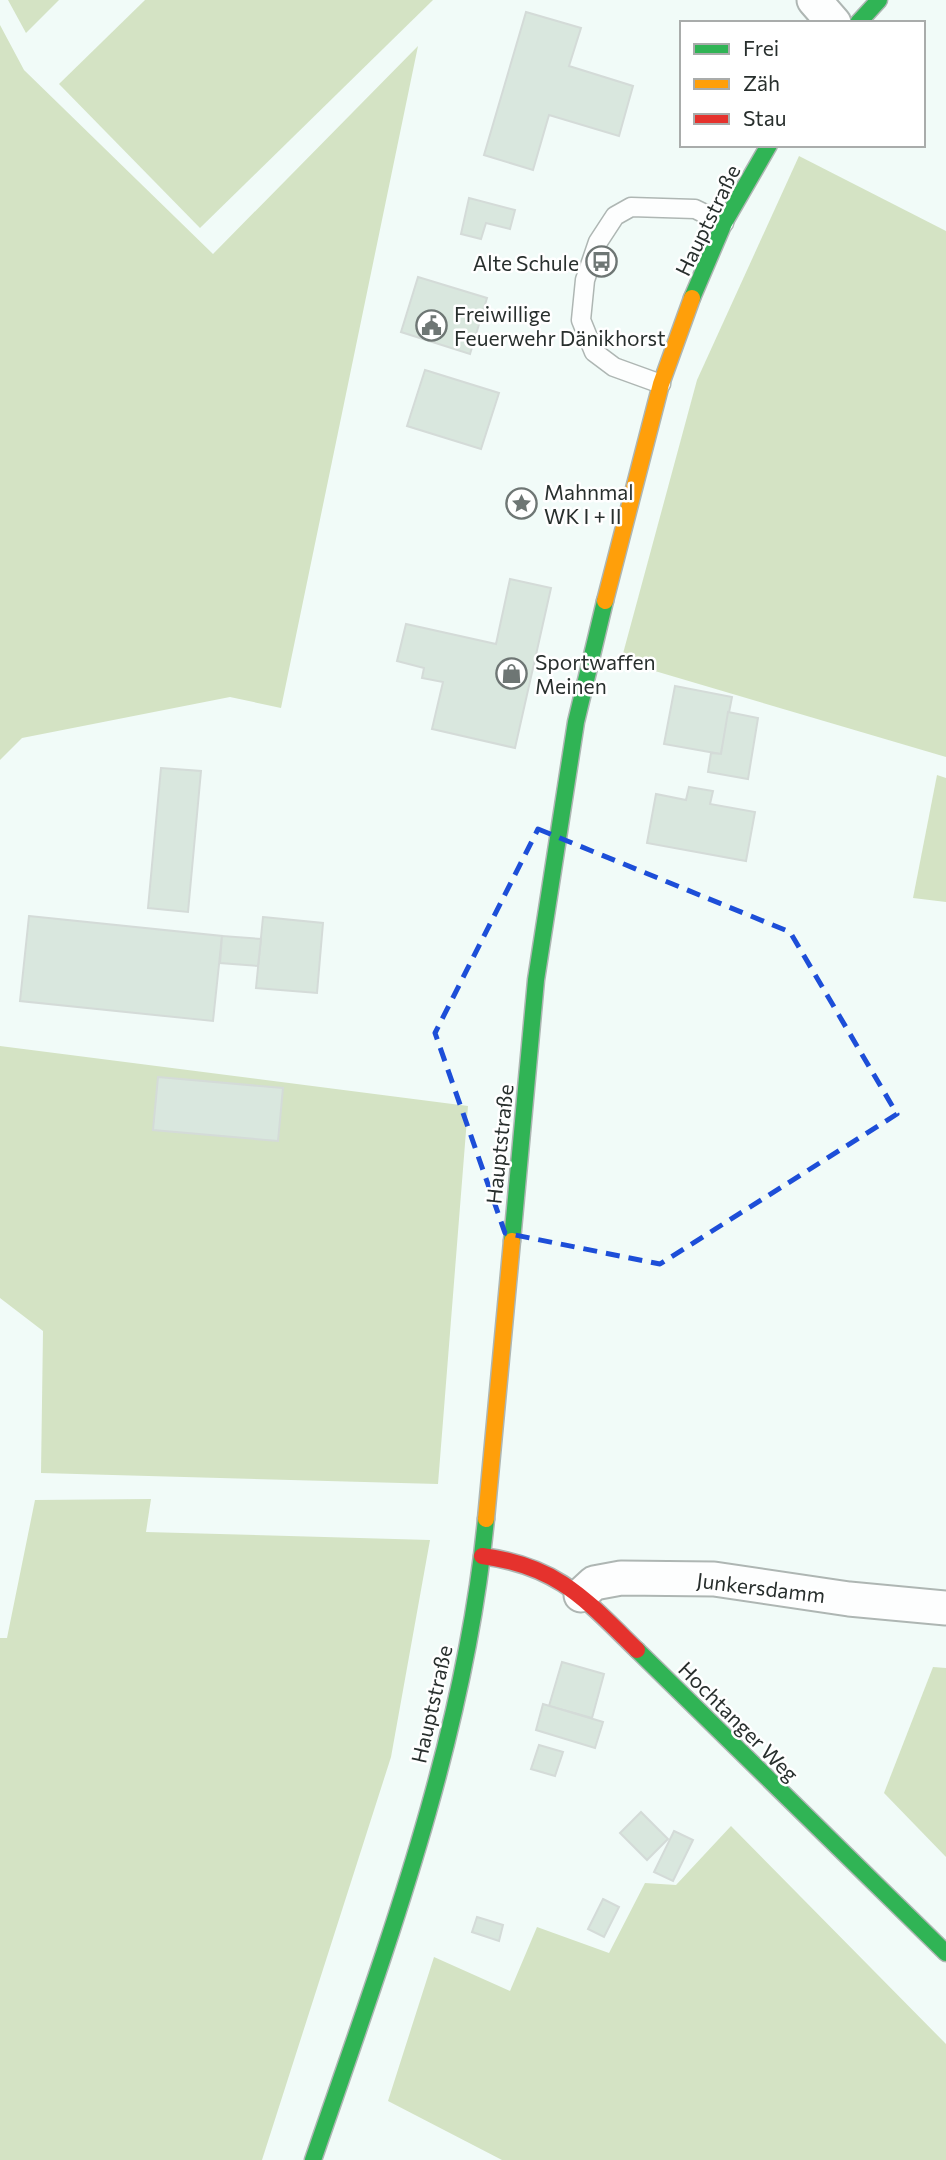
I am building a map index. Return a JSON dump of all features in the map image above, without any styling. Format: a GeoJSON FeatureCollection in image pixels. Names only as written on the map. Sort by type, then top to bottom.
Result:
{"type":"FeatureCollection","features":[{"type":"Feature","properties":{"kind":"street"},"geometry":{"type":"LineString","coordinates":[[814,0],[832,21]]}},
{"type":"Feature","properties":{"kind":"street"},"geometry":{"type":"LineString","coordinates":[[860,21],[879,0]]}},
{"type":"Feature","properties":{"kind":"street","name":"Hauptstraße"},"geometry":{"type":"LineString","coordinates":[[313,2160],[401,1905],[430,1803],[461,1675],[482,1556],[536,980],[576,722],[623,524],[662,384],[690,302],[724,223],[768,147]]}},
{"type":"Feature","properties":{"kind":"street","name":"Hochtanger Weg"},"geometry":{"type":"LineString","coordinates":[[482,1556],[526,1563],[553,1575],[581,1595],[946,1953]]}},
{"type":"Feature","properties":{"kind":"street","name":"Junkersdamm"},"geometry":{"type":"LineString","coordinates":[[581,1595],[594,1583],[621,1578],[714,1578],[849,1599],[946,1608]]}},
{"type":"Feature","properties":{"kind":"lane"},"geometry":{"type":"LineString","coordinates":[[662,384],[614,366],[594,352],[581,320],[585,280],[598,242],[615,216],[631,206],[695,209],[724,223]]}},
{"type":"Feature","properties":{"kind":"highlighted area"},"geometry":{"type":"Polygon","coordinates":[[[538,829],[790,932],[897,1114],[660,1264],[505,1233],[435,1033],[538,829]]]}},
{"type":"Feature","properties":{"kind":"green space"},"geometry":{"type":"Polygon","coordinates":[[[8,0],[59,0],[26,33],[8,0]]]}},
{"type":"Feature","properties":{"kind":"green space"},"geometry":{"type":"Polygon","coordinates":[[[145,0],[433,0],[200,228],[59,84],[145,0]]]}},
{"type":"Feature","properties":{"kind":"green space"},"geometry":{"type":"Polygon","coordinates":[[[0,25],[24,70],[213,254],[418,46],[281,708],[230,697],[22,738],[0,760],[0,25]]]}},
{"type":"Feature","properties":{"kind":"green space"},"geometry":{"type":"Polygon","coordinates":[[[799,156],[946,231],[946,757],[621,661],[697,380],[799,156]]]}},
{"type":"Feature","properties":{"kind":"green space"},"geometry":{"type":"Polygon","coordinates":[[[937,775],[946,778],[946,902],[913,898],[937,775]]]}},
{"type":"Feature","properties":{"kind":"green space"},"geometry":{"type":"Polygon","coordinates":[[[0,1046],[468,1106],[438,1484],[41,1473],[43,1331],[0,1298],[0,1046]]]}},
{"type":"Feature","properties":{"kind":"green space"},"geometry":{"type":"Polygon","coordinates":[[[151,1499],[146,1532],[430,1540],[391,1757],[262,2160],[0,2160],[0,1638],[7,1638],[35,1500],[151,1499]]]}},
{"type":"Feature","properties":{"kind":"green space"},"geometry":{"type":"Polygon","coordinates":[[[933,1667],[946,1668],[946,1857],[884,1793],[933,1667]]]}},
{"type":"Feature","properties":{"kind":"green space"},"geometry":{"type":"Polygon","coordinates":[[[731,1826],[946,2044],[946,2160],[502,2160],[388,2101],[434,1957],[510,1991],[537,1927],[609,1953],[645,1883],[676,1885],[731,1826]]]}},
{"type":"Feature","properties":{"kind":"building"},"geometry":{"type":"Polygon","coordinates":[[[526,12],[581,28],[569,66],[633,86],[619,136],[549,115],[533,170],[484,155],[526,12]]]}},
{"type":"Feature","properties":{"kind":"building"},"geometry":{"type":"Polygon","coordinates":[[[469,198],[515,210],[510,229],[486,223],[481,239],[461,234],[469,198]]]}},
{"type":"Feature","properties":{"kind":"building"},"geometry":{"type":"Polygon","coordinates":[[[418,277],[487,298],[470,354],[401,332],[418,277]]]}},
{"type":"Feature","properties":{"kind":"building"},"geometry":{"type":"Polygon","coordinates":[[[425,370],[499,393],[481,449],[407,426],[425,370]]]}},
{"type":"Feature","properties":{"kind":"building"},"geometry":{"type":"Polygon","coordinates":[[[510,579],[551,588],[515,748],[432,729],[443,682],[422,678],[424,668],[397,661],[406,624],[496,644],[510,579]]]}},
{"type":"Feature","properties":{"kind":"building"},"geometry":{"type":"Polygon","coordinates":[[[675,686],[732,697],[721,754],[664,744],[675,686]]]}},
{"type":"Feature","properties":{"kind":"building"},"geometry":{"type":"Polygon","coordinates":[[[728,712],[758,718],[748,779],[708,772],[711,753],[721,754],[728,712]]]}},
{"type":"Feature","properties":{"kind":"building"},"geometry":{"type":"Polygon","coordinates":[[[161,768],[201,771],[188,912],[148,908],[161,768]]]}},
{"type":"Feature","properties":{"kind":"building"},"geometry":{"type":"Polygon","coordinates":[[[689,787],[713,791],[710,804],[755,812],[746,861],[647,843],[656,794],[686,800],[689,787]]]}},
{"type":"Feature","properties":{"kind":"building"},"geometry":{"type":"Polygon","coordinates":[[[29,916],[222,936],[213,1021],[20,1001],[29,916]]]}},
{"type":"Feature","properties":{"kind":"building"},"geometry":{"type":"Polygon","coordinates":[[[263,917],[323,923],[317,993],[256,988],[263,917]]]}},
{"type":"Feature","properties":{"kind":"building"},"geometry":{"type":"Polygon","coordinates":[[[222,936],[261,939],[258,966],[220,963],[222,936]]]}},
{"type":"Feature","properties":{"kind":"building"},"geometry":{"type":"Polygon","coordinates":[[[158,1077],[283,1088],[278,1141],[153,1130],[158,1077]]]}},
{"type":"Feature","properties":{"kind":"building"},"geometry":{"type":"Polygon","coordinates":[[[562,1662],[604,1674],[592,1718],[549,1706],[562,1662]]]}},
{"type":"Feature","properties":{"kind":"building"},"geometry":{"type":"Polygon","coordinates":[[[543,1704],[603,1722],[595,1748],[536,1730],[543,1704]]]}},
{"type":"Feature","properties":{"kind":"building"},"geometry":{"type":"Polygon","coordinates":[[[539,1745],[563,1752],[555,1776],[531,1769],[539,1745]]]}},
{"type":"Feature","properties":{"kind":"building"},"geometry":{"type":"Polygon","coordinates":[[[641,1812],[668,1839],[647,1860],[620,1833],[641,1812]]]}},
{"type":"Feature","properties":{"kind":"building"},"geometry":{"type":"Polygon","coordinates":[[[674,1831],[693,1840],[673,1881],[654,1872],[674,1831]]]}},
{"type":"Feature","properties":{"kind":"building"},"geometry":{"type":"Polygon","coordinates":[[[603,1899],[619,1907],[604,1937],[588,1929],[603,1899]]]}},
{"type":"Feature","properties":{"kind":"building"},"geometry":{"type":"Polygon","coordinates":[[[477,1917],[503,1925],[499,1941],[472,1932],[477,1917]]]}},
{"type":"Feature","properties":{"kind":"traffic: fast"},"geometry":{"type":"LineString","coordinates":[[860,21],[879,0]]}},
{"type":"Feature","properties":{"kind":"traffic: fast"},"geometry":{"type":"LineString","coordinates":[[692,298],[724,223],[768,147]]}},
{"type":"Feature","properties":{"kind":"traffic: fast"},"geometry":{"type":"LineString","coordinates":[[512,1241],[536,980],[576,722],[605,601]]}},
{"type":"Feature","properties":{"kind":"traffic: fast"},"geometry":{"type":"LineString","coordinates":[[313,2160],[394,1924],[441,1764],[460,1683],[486,1519]]}},
{"type":"Feature","properties":{"kind":"traffic: fast"},"geometry":{"type":"LineString","coordinates":[[637,1650],[946,1953]]}},
{"type":"Feature","properties":{"kind":"traffic: slow"},"geometry":{"type":"LineString","coordinates":[[605,601],[661,384],[692,298]]}},
{"type":"Feature","properties":{"kind":"traffic: slow"},"geometry":{"type":"LineString","coordinates":[[486,1519],[512,1241]]}},
{"type":"Feature","properties":{"kind":"traffic: jam"},"geometry":{"type":"LineString","coordinates":[[482,1556],[508,1561],[551,1577],[585,1600],[637,1650]]}},
{"type":"Feature","properties":{"kind":"place","name":"Alte Schule"},"geometry":{"type":"Point","coordinates":[602,262]}},
{"type":"Feature","properties":{"kind":"place","name":"Freiwillige Feuerwehr Dänikhorst"},"geometry":{"type":"Point","coordinates":[431,325]}},
{"type":"Feature","properties":{"kind":"place","name":"Mahnmal WK I + II"},"geometry":{"type":"Point","coordinates":[521,503]}},
{"type":"Feature","properties":{"kind":"place","name":"Sportwaffen Meinen"},"geometry":{"type":"Point","coordinates":[512,673]}}]}
